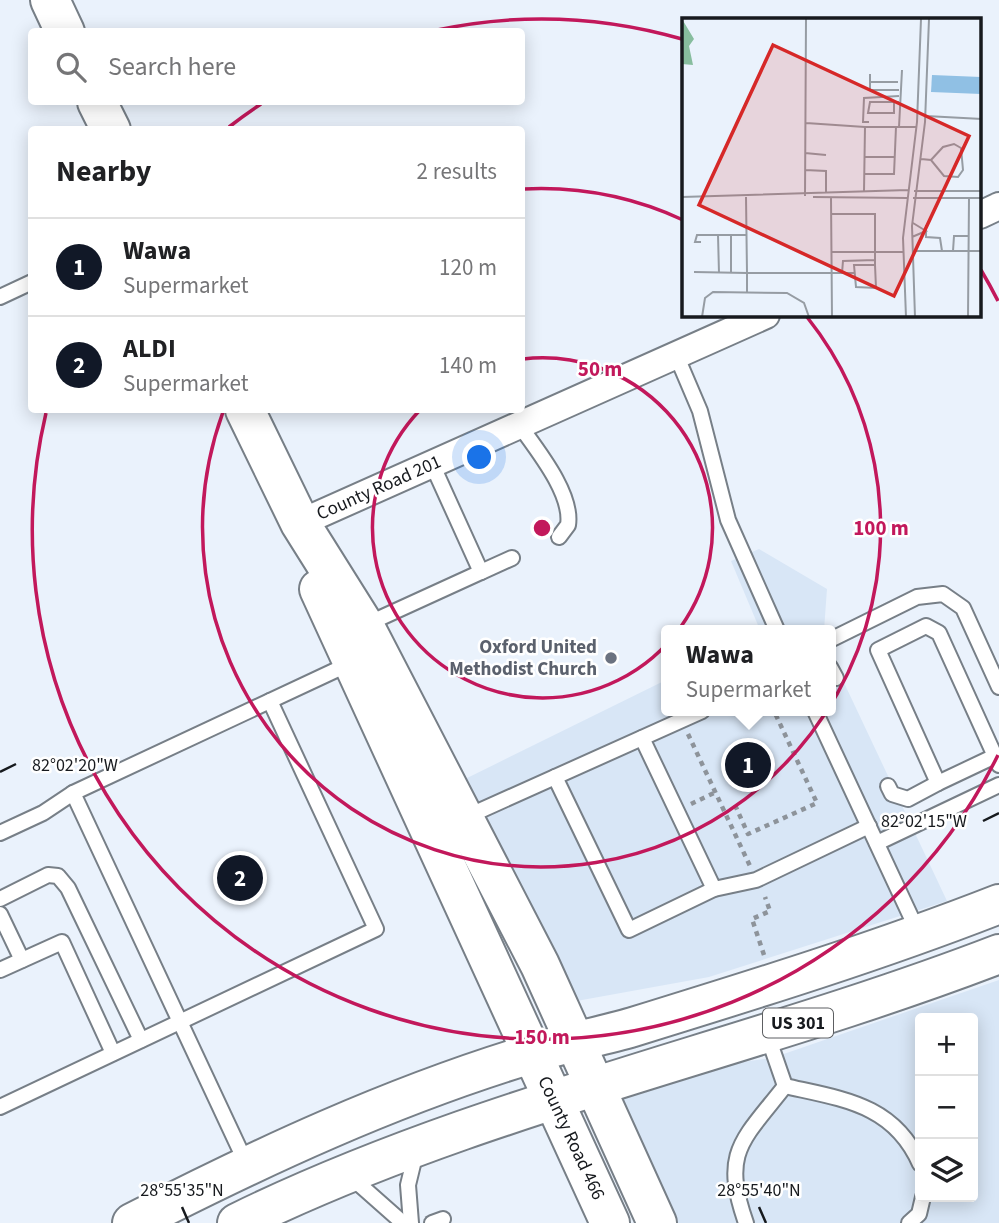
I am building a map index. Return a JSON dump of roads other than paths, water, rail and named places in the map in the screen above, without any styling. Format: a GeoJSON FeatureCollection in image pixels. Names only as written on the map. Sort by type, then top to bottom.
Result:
{"type":"FeatureCollection","features":[{"type":"Feature","properties":{"kind":"main road"},"geometry":{"type":"LineString","coordinates":[[50,0],[63,28]]}},
{"type":"Feature","properties":{"kind":"main road"},"geometry":{"type":"LineString","coordinates":[[98,105],[109,126]]}},
{"type":"Feature","properties":{"kind":"main road"},"geometry":{"type":"LineString","coordinates":[[246,413],[300,523],[364,625],[465,818],[575,1042],[657,1223]]}},
{"type":"Feature","properties":{"kind":"main road","name":"County Road 466"},"geometry":{"type":"LineString","coordinates":[[300,523],[324,604],[610,1223]]}},
{"type":"Feature","properties":{"kind":"main road","name":"US 301"},"geometry":{"type":"LineString","coordinates":[[132,1223],[321,1131],[531,1054],[829,967],[999,904]]}},
{"type":"Feature","properties":{"kind":"main road","name":"US 301"},"geometry":{"type":"LineString","coordinates":[[236,1223],[277,1214],[347,1173],[417,1145],[766,1033],[999,954]]}},
{"type":"Feature","properties":{"kind":"street"},"geometry":{"type":"LineString","coordinates":[[982,214],[999,206]]}},
{"type":"Feature","properties":{"kind":"street","name":"County Road 201"},"geometry":{"type":"LineString","coordinates":[[300,523],[762,317]]}},
{"type":"Feature","properties":{"kind":"lane"},"geometry":{"type":"LineString","coordinates":[[0,297],[28,284]]}},
{"type":"Feature","properties":{"kind":"lane"},"geometry":{"type":"LineString","coordinates":[[677,357],[700,411],[728,520],[775,625]]}},
{"type":"Feature","properties":{"kind":"lane"},"geometry":{"type":"LineString","coordinates":[[520,426],[555,478],[565,504],[568,525],[559,537]]}},
{"type":"Feature","properties":{"kind":"lane"},"geometry":{"type":"LineString","coordinates":[[432,464],[481,572]]}},
{"type":"Feature","properties":{"kind":"lane"},"geometry":{"type":"LineString","coordinates":[[364,625],[512,558]]}},
{"type":"Feature","properties":{"kind":"lane"},"geometry":{"type":"LineString","coordinates":[[836,637],[917,597],[943,594],[963,608],[999,687]]}},
{"type":"Feature","properties":{"kind":"lane"},"geometry":{"type":"LineString","coordinates":[[888,786],[892,794],[908,799],[938,783],[997,760],[939,633],[926,626],[878,650],[938,783]]}},
{"type":"Feature","properties":{"kind":"lane"},"geometry":{"type":"LineString","coordinates":[[0,833],[44,813],[73,793],[352,663]]}},
{"type":"Feature","properties":{"kind":"lane"},"geometry":{"type":"LineString","coordinates":[[0,1107],[376,929],[270,701]]}},
{"type":"Feature","properties":{"kind":"lane"},"geometry":{"type":"LineString","coordinates":[[465,818],[691,716]]}},
{"type":"Feature","properties":{"kind":"lane"},"geometry":{"type":"LineString","coordinates":[[817,716],[919,934]]}},
{"type":"Feature","properties":{"kind":"lane"},"geometry":{"type":"LineString","coordinates":[[642,738],[714,889]]}},
{"type":"Feature","properties":{"kind":"lane"},"geometry":{"type":"LineString","coordinates":[[555,776],[629,930],[714,889],[756,880],[869,827]]}},
{"type":"Feature","properties":{"kind":"lane"},"geometry":{"type":"LineString","coordinates":[[877,843],[999,785]]}},
{"type":"Feature","properties":{"kind":"lane"},"geometry":{"type":"LineString","coordinates":[[73,793],[247,1166]]}},
{"type":"Feature","properties":{"kind":"lane"},"geometry":{"type":"LineString","coordinates":[[0,899],[48,875],[58,876],[68,888],[141,1040]]}},
{"type":"Feature","properties":{"kind":"lane"},"geometry":{"type":"LineString","coordinates":[[0,914],[22,960]]}},
{"type":"Feature","properties":{"kind":"lane"},"geometry":{"type":"LineString","coordinates":[[0,970],[62,942],[113,1053]]}},
{"type":"Feature","properties":{"kind":"lane"},"geometry":{"type":"LineString","coordinates":[[766,1033],[785,1086]]}},
{"type":"Feature","properties":{"kind":"lane"},"geometry":{"type":"LineString","coordinates":[[785,1086],[834,1097],[882,1116],[899,1128],[915,1155]]}},
{"type":"Feature","properties":{"kind":"lane"},"geometry":{"type":"LineString","coordinates":[[746,1223],[735,1191],[734,1160],[749,1132],[785,1086]]}},
{"type":"Feature","properties":{"kind":"lane"},"geometry":{"type":"LineString","coordinates":[[411,1223],[408,1185],[417,1145]]}},
{"type":"Feature","properties":{"kind":"lane"},"geometry":{"type":"LineString","coordinates":[[347,1173],[402,1223]]}},
{"type":"Feature","properties":{"kind":"lane"},"geometry":{"type":"LineString","coordinates":[[909,1223],[919,1214],[922,1202]]}},
{"type":"Feature","properties":{"kind":"place","name":"Oxford United Methodist Church"},"geometry":{"type":"Point","coordinates":[611,658]}},
{"type":"Feature","properties":{"kind":"place","name":"Wawa"},"geometry":{"type":"Point","coordinates":[748,765]}},
{"type":"Feature","properties":{"kind":"place","name":"ALDI"},"geometry":{"type":"Point","coordinates":[240,878]}}]}
